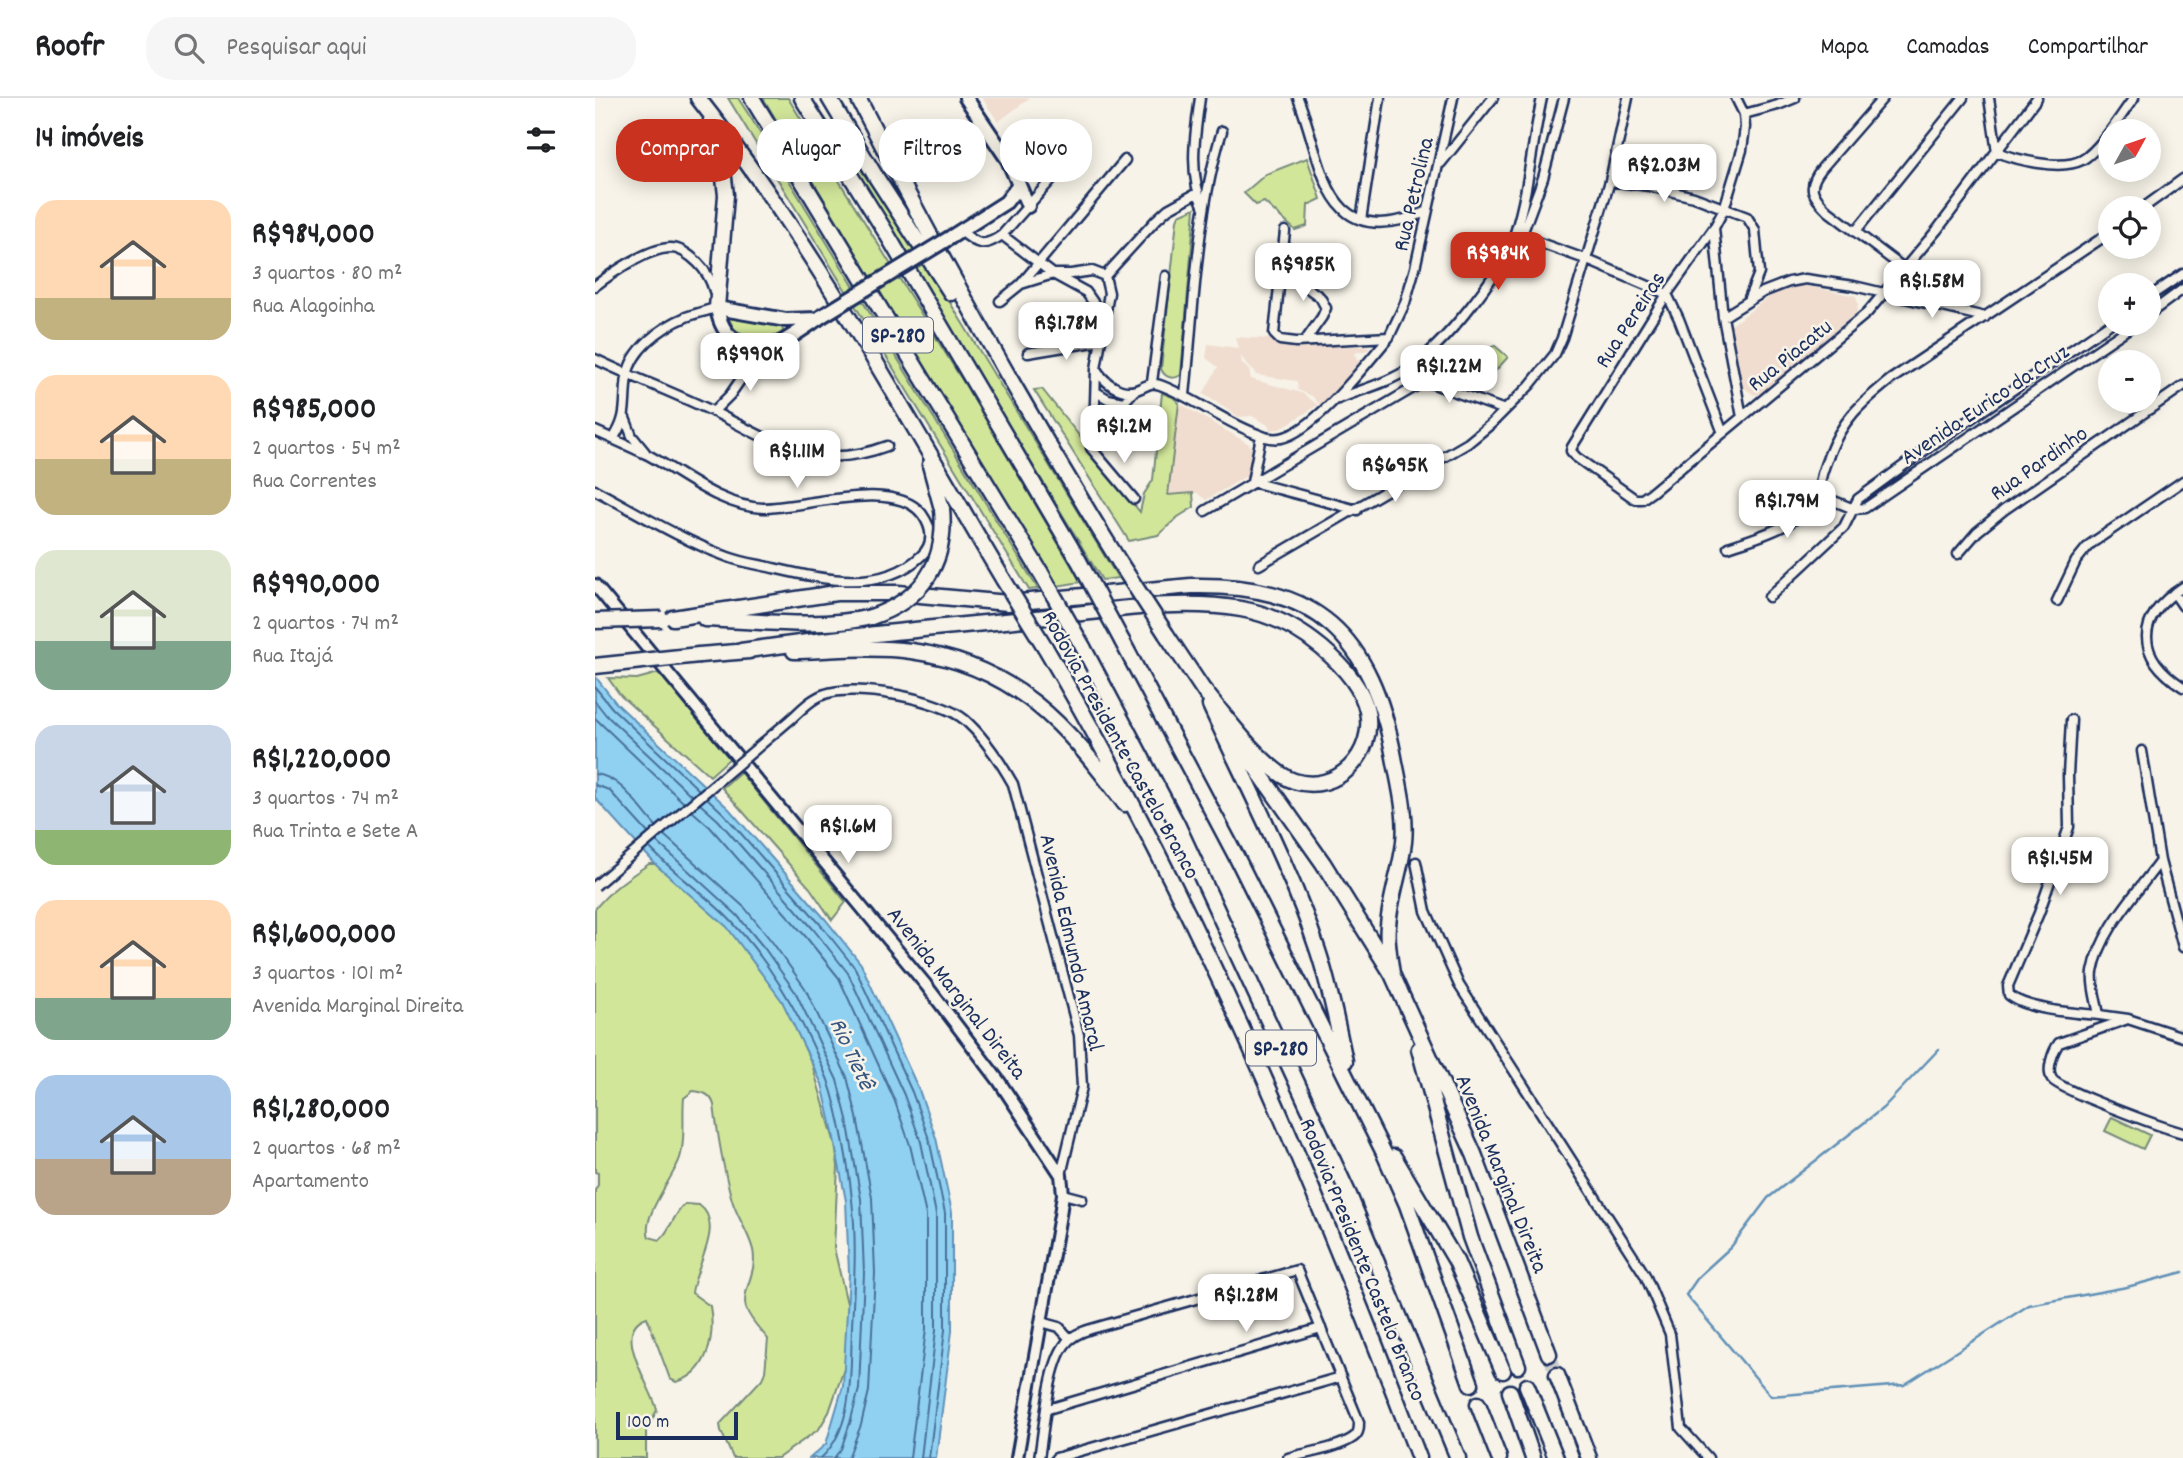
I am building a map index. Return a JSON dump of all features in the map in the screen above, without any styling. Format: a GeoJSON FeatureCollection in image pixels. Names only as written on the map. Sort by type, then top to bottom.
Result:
{"type":"FeatureCollection","features":[{"type":"Feature","properties":{"kind":"highway","name":"Rodovia Presidente Castelo Branco"},"geometry":{"type":"LineString","coordinates":[[698,98],[800,239],[1097,736],[1154,845],[1242,1026],[1361,1304],[1419,1458]]}},
{"type":"Feature","properties":{"kind":"highway","name":"Rodovia Presidente Castelo Branco"},"geometry":{"type":"LineString","coordinates":[[752,98],[1041,573],[1177,824],[1333,1159],[1458,1458]]}},
{"type":"Feature","properties":{"kind":"highway","name":"Rodovia Presidente Castelo Branco"},"geometry":{"type":"LineString","coordinates":[[802,98],[885,231],[1079,561],[1237,858],[1407,1205],[1471,1384]]}},
{"type":"Feature","properties":{"kind":"highway"},"geometry":{"type":"LineString","coordinates":[[820,98],[876,177]]}},
{"type":"Feature","properties":{"kind":"highway"},"geometry":{"type":"LineString","coordinates":[[829,98],[876,177],[1021,400],[1120,563],[1253,766],[1323,863],[1392,974]]}},
{"type":"Feature","properties":{"kind":"highway"},"geometry":{"type":"LineString","coordinates":[[858,98],[929,237],[1021,400]]}},
{"type":"Feature","properties":{"kind":"highway"},"geometry":{"type":"LineString","coordinates":[[709,112],[726,195],[717,308]]}},
{"type":"Feature","properties":{"kind":"highway"},"geometry":{"type":"LineString","coordinates":[[595,621],[667,618],[840,622],[886,612],[911,597],[929,575],[940,551],[943,532],[942,509],[929,463],[904,410]]}},
{"type":"Feature","properties":{"kind":"highway"},"geometry":{"type":"LineString","coordinates":[[667,618],[802,597],[856,593],[898,593],[1008,603],[1221,585],[1266,591],[1291,600],[1336,628],[1351,645],[1365,665],[1382,704],[1404,820],[1404,841],[1387,927],[1392,974]]}},
{"type":"Feature","properties":{"kind":"highway"},"geometry":{"type":"LineString","coordinates":[[595,666],[735,652],[829,638],[1121,609],[1196,605],[1244,610],[1284,623],[1299,632],[1340,665],[1361,695],[1367,709],[1369,736],[1364,749],[1347,771],[1322,782],[1294,781],[1280,774],[1267,762],[1202,688]]}},
{"type":"Feature","properties":{"kind":"highway"},"geometry":{"type":"LineString","coordinates":[[735,652],[896,650],[941,657],[988,674],[1032,700],[1063,726],[1154,845]]}},
{"type":"Feature","properties":{"kind":"highway"},"geometry":{"type":"LineString","coordinates":[[1202,688],[1282,859],[1307,920],[1330,992],[1352,1088],[1445,1240],[1503,1371]]}},
{"type":"Feature","properties":{"kind":"highway","name":"Avenida Marginal Direita"},"geometry":{"type":"LineString","coordinates":[[1392,974],[1474,1154],[1549,1354]]}},
{"type":"Feature","properties":{"kind":"highway"},"geometry":{"type":"LineString","coordinates":[[1407,1007],[1470,1237],[1518,1366]]}},
{"type":"Feature","properties":{"kind":"highway"},"geometry":{"type":"LineString","coordinates":[[1557,1375],[1589,1458]]}},
{"type":"Feature","properties":{"kind":"highway"},"geometry":{"type":"LineString","coordinates":[[1527,1386],[1556,1458]]}},
{"type":"Feature","properties":{"kind":"highway"},"geometry":{"type":"LineString","coordinates":[[1510,1392],[1533,1458]]}},
{"type":"Feature","properties":{"kind":"highway"},"geometry":{"type":"LineString","coordinates":[[1478,1404],[1499,1458]]}},
{"type":"Feature","properties":{"kind":"main road"},"geometry":{"type":"LineString","coordinates":[[958,98],[977,118]]}},
{"type":"Feature","properties":{"kind":"main road"},"geometry":{"type":"LineString","coordinates":[[966,98],[1013,168],[1028,206]]}},
{"type":"Feature","properties":{"kind":"main road"},"geometry":{"type":"LineString","coordinates":[[820,318],[786,320],[717,308],[719,318],[729,336],[748,347],[761,350],[790,337],[956,234],[1006,202],[1019,185]]}},
{"type":"Feature","properties":{"kind":"main road"},"geometry":{"type":"LineString","coordinates":[[1006,202],[1028,206]]}},
{"type":"Feature","properties":{"kind":"main road"},"geometry":{"type":"LineString","coordinates":[[786,320],[790,337]]}},
{"type":"Feature","properties":{"kind":"main road","name":"Avenida Marginal Direita"},"geometry":{"type":"LineString","coordinates":[[595,585],[926,985],[999,1080],[1061,1175]]}},
{"type":"Feature","properties":{"kind":"main road","name":"Avenida Edmundo Amaral"},"geometry":{"type":"LineString","coordinates":[[1017,1458],[1063,1194],[1061,1175]]}},
{"type":"Feature","properties":{"kind":"street"},"geometry":{"type":"LineString","coordinates":[[1200,98],[1194,156],[1196,193],[1204,209]]}},
{"type":"Feature","properties":{"kind":"street"},"geometry":{"type":"LineString","coordinates":[[1298,98],[1324,180],[1330,194],[1347,214],[1361,220],[1402,222],[1426,212]]}},
{"type":"Feature","properties":{"kind":"street"},"geometry":{"type":"LineString","coordinates":[[1361,220],[1380,98]]}},
{"type":"Feature","properties":{"kind":"street","name":"Rua Petrolina"},"geometry":{"type":"LineString","coordinates":[[1336,400],[1389,337],[1405,303],[1453,98]]}},
{"type":"Feature","properties":{"kind":"street"},"geometry":{"type":"LineString","coordinates":[[1439,166],[1493,98]]}},
{"type":"Feature","properties":{"kind":"street"},"geometry":{"type":"LineString","coordinates":[[1518,235],[1542,98]]}},
{"type":"Feature","properties":{"kind":"street"},"geometry":{"type":"LineString","coordinates":[[1094,435],[1134,391],[1153,383],[1185,396],[1261,436],[1283,438],[1336,400],[1405,371],[1431,349],[1500,267],[1518,235],[1543,178],[1564,98]]}},
{"type":"Feature","properties":{"kind":"street"},"geometry":{"type":"LineString","coordinates":[[1259,565],[1468,443],[1506,410],[1555,354],[1610,181],[1628,98]]}},
{"type":"Feature","properties":{"kind":"street"},"geometry":{"type":"LineString","coordinates":[[1736,98],[1744,114],[1795,98]]}},
{"type":"Feature","properties":{"kind":"street"},"geometry":{"type":"LineString","coordinates":[[1883,98],[1822,167],[1812,184],[1812,190],[1819,202],[1906,270]]}},
{"type":"Feature","properties":{"kind":"street"},"geometry":{"type":"LineString","coordinates":[[1855,232],[1963,98]]}},
{"type":"Feature","properties":{"kind":"street"},"geometry":{"type":"LineString","coordinates":[[1989,98],[1997,152],[2035,162],[2068,164],[2081,161],[2106,135],[2134,98]]}},
{"type":"Feature","properties":{"kind":"street","name":"Rua Piacatu"},"geometry":{"type":"LineString","coordinates":[[1652,492],[1851,328],[1884,295],[1906,270],[2036,98]]}},
{"type":"Feature","properties":{"kind":"street","name":"Rua Pereiras"},"geometry":{"type":"LineString","coordinates":[[1652,492],[1642,499],[1635,499],[1571,451],[1667,294],[1714,228],[1724,209],[1742,150],[1744,114]]}},
{"type":"Feature","properties":{"kind":"street"},"geometry":{"type":"LineString","coordinates":[[1185,396],[1204,209],[1222,131]]}},
{"type":"Feature","properties":{"kind":"street"},"geometry":{"type":"LineString","coordinates":[[1000,302],[1021,284],[1125,160]]}},
{"type":"Feature","properties":{"kind":"street"},"geometry":{"type":"LineString","coordinates":[[1530,174],[1543,178]]}},
{"type":"Feature","properties":{"kind":"street"},"geometry":{"type":"LineString","coordinates":[[2160,196],[2183,179]]}},
{"type":"Feature","properties":{"kind":"street"},"geometry":{"type":"LineString","coordinates":[[1610,181],[1674,191],[1747,217],[1755,230],[1759,273],[1749,300]]}},
{"type":"Feature","properties":{"kind":"street"},"geometry":{"type":"LineString","coordinates":[[956,234],[981,244],[992,242],[1002,235],[1049,182]]}},
{"type":"Feature","properties":{"kind":"street"},"geometry":{"type":"LineString","coordinates":[[1105,276],[1168,209],[1196,193]]}},
{"type":"Feature","properties":{"kind":"street"},"geometry":{"type":"LineString","coordinates":[[1714,228],[1723,317],[1742,417]]}},
{"type":"Feature","properties":{"kind":"street"},"geometry":{"type":"LineString","coordinates":[[1285,231],[1274,334],[1280,340],[1305,341],[1389,337]]}},
{"type":"Feature","properties":{"kind":"street"},"geometry":{"type":"LineString","coordinates":[[1002,235],[1037,263],[1080,288],[1091,298],[1100,337]]}},
{"type":"Feature","properties":{"kind":"street"},"geometry":{"type":"LineString","coordinates":[[1518,235],[1585,258],[1667,294],[1723,433]]}},
{"type":"Feature","properties":{"kind":"street"},"geometry":{"type":"LineString","coordinates":[[1728,547],[1784,526],[1812,506],[1819,495],[1819,484],[1833,440],[1847,417],[1857,407],[1890,380],[2098,241]]}},
{"type":"Feature","properties":{"kind":"street"},"geometry":{"type":"LineString","coordinates":[[595,286],[642,257],[668,248],[688,253],[706,272],[712,283],[717,308],[686,317],[646,343],[636,355],[627,375],[625,418],[632,436],[647,455]]}},
{"type":"Feature","properties":{"kind":"street"},"geometry":{"type":"LineString","coordinates":[[1280,268],[1320,297],[1326,308],[1305,341]]}},
{"type":"Feature","properties":{"kind":"street"},"geometry":{"type":"LineString","coordinates":[[1021,284],[1053,274],[1071,275],[1092,271],[1105,276]]}},
{"type":"Feature","properties":{"kind":"street"},"geometry":{"type":"LineString","coordinates":[[2161,289],[2183,274]]}},
{"type":"Feature","properties":{"kind":"street"},"geometry":{"type":"LineString","coordinates":[[1105,276],[1109,293],[1096,369],[1094,435],[1091,448],[1134,499]]}},
{"type":"Feature","properties":{"kind":"street"},"geometry":{"type":"LineString","coordinates":[[1153,383],[1166,276]]}},
{"type":"Feature","properties":{"kind":"street"},"geometry":{"type":"LineString","coordinates":[[1723,317],[1749,300],[1789,282],[1805,279],[1854,286],[1986,317]]}},
{"type":"Feature","properties":{"kind":"street"},"geometry":{"type":"LineString","coordinates":[[2161,305],[2183,289]]}},
{"type":"Feature","properties":{"kind":"street","name":"Avenida Eurico da Cruz"},"geometry":{"type":"LineString","coordinates":[[1769,597],[1844,527],[1858,499],[1903,465],[2098,332]]}},
{"type":"Feature","properties":{"kind":"street","name":"Avenida Eurico da Cruz"},"geometry":{"type":"LineString","coordinates":[[1854,509],[1865,508],[2117,336]]}},
{"type":"Feature","properties":{"kind":"street"},"geometry":{"type":"LineString","coordinates":[[1028,353],[1100,337]]}},
{"type":"Feature","properties":{"kind":"street"},"geometry":{"type":"LineString","coordinates":[[713,412],[730,396],[761,350]]}},
{"type":"Feature","properties":{"kind":"street"},"geometry":{"type":"LineString","coordinates":[[636,355],[637,369],[642,381]]}},
{"type":"Feature","properties":{"kind":"street"},"geometry":{"type":"LineString","coordinates":[[595,359],[790,450],[830,458],[855,455],[887,446]]}},
{"type":"Feature","properties":{"kind":"street"},"geometry":{"type":"LineString","coordinates":[[1096,369],[1110,385],[1134,391]]}},
{"type":"Feature","properties":{"kind":"street"},"geometry":{"type":"LineString","coordinates":[[2043,369],[2051,381]]}},
{"type":"Feature","properties":{"kind":"street"},"geometry":{"type":"LineString","coordinates":[[1405,371],[1425,381],[1506,410]]}},
{"type":"Feature","properties":{"kind":"street"},"geometry":{"type":"LineString","coordinates":[[627,390],[642,381]]}},
{"type":"Feature","properties":{"kind":"street"},"geometry":{"type":"LineString","coordinates":[[1205,510],[1425,381]]}},
{"type":"Feature","properties":{"kind":"street","name":"Rua Pardinho"},"geometry":{"type":"LineString","coordinates":[[1958,554],[1977,532],[2004,510],[2183,386]]}},
{"type":"Feature","properties":{"kind":"street"},"geometry":{"type":"LineString","coordinates":[[1096,392],[1108,399],[1123,402]]}},
{"type":"Feature","properties":{"kind":"street"},"geometry":{"type":"LineString","coordinates":[[613,439],[625,418]]}},
{"type":"Feature","properties":{"kind":"street"},"geometry":{"type":"LineString","coordinates":[[595,431],[647,455],[707,489],[748,506],[779,507],[884,496],[899,499],[921,512],[930,527],[932,539],[919,558],[888,575],[856,580],[817,578],[727,556],[595,490]]}},
{"type":"Feature","properties":{"kind":"street"},"geometry":{"type":"LineString","coordinates":[[1252,482],[1261,436]]}},
{"type":"Feature","properties":{"kind":"street"},"geometry":{"type":"LineString","coordinates":[[2057,601],[2076,561],[2089,545],[2183,481]]}},
{"type":"Feature","properties":{"kind":"street"},"geometry":{"type":"LineString","coordinates":[[1252,482],[1357,510]]}},
{"type":"Feature","properties":{"kind":"street"},"geometry":{"type":"LineString","coordinates":[[1819,495],[1854,509]]}},
{"type":"Feature","properties":{"kind":"street"},"geometry":{"type":"LineString","coordinates":[[2183,587],[2161,602],[2154,612],[2147,638],[2154,663],[2168,678],[2183,687]]}},
{"type":"Feature","properties":{"kind":"street"},"geometry":{"type":"LineString","coordinates":[[2174,593],[2183,606]]}},
{"type":"Feature","properties":{"kind":"street","name":"Avenida Edmundo Amaral"},"geometry":{"type":"LineString","coordinates":[[595,886],[812,701],[835,691],[860,690],[919,700],[963,719],[1002,765],[1013,784],[1079,1035],[1082,1087],[1061,1175]]}},
{"type":"Feature","properties":{"kind":"street"},"geometry":{"type":"LineString","coordinates":[[2071,720],[2069,827],[2039,913],[2008,986],[2009,995],[2021,1002],[2074,1013],[2128,1019],[2183,1037]]}},
{"type":"Feature","properties":{"kind":"street"},"geometry":{"type":"LineString","coordinates":[[2142,751],[2159,861],[2183,947]]}},
{"type":"Feature","properties":{"kind":"street"},"geometry":{"type":"LineString","coordinates":[[2099,1015],[2093,974],[2099,952],[2113,926],[2159,861]]}},
{"type":"Feature","properties":{"kind":"street"},"geometry":{"type":"LineString","coordinates":[[1416,862],[1426,911],[1459,985],[1645,1275],[1669,1334],[1681,1428],[1708,1458]]}},
{"type":"Feature","properties":{"kind":"street"},"geometry":{"type":"LineString","coordinates":[[2128,1019],[2059,1043],[2049,1071],[2051,1077],[2053,1081],[2071,1090],[2183,1133]]}},
{"type":"Feature","properties":{"kind":"street"},"geometry":{"type":"LineString","coordinates":[[1063,1194],[1081,1199]]}},
{"type":"Feature","properties":{"kind":"street"},"geometry":{"type":"LineString","coordinates":[[1039,1458],[1059,1357],[1069,1339],[1091,1329],[1297,1270],[1359,1422],[1359,1431],[1354,1437],[1341,1443],[1288,1458]]}},
{"type":"Feature","properties":{"kind":"street"},"geometry":{"type":"LineString","coordinates":[[1041,1322],[1059,1327],[1069,1339]]}},
{"type":"Feature","properties":{"kind":"street"},"geometry":{"type":"LineString","coordinates":[[1048,1409],[1321,1328]]}},
{"type":"Feature","properties":{"kind":"street"},"geometry":{"type":"LineString","coordinates":[[1056,1458],[1341,1377]]}},
{"type":"Feature","properties":{"kind":"shaded area"},"geometry":{"type":"Polygon","coordinates":[[[982,98],[1030,98],[1000,119],[998,122],[982,98]]]}},
{"type":"Feature","properties":{"kind":"shaded area"},"geometry":{"type":"Polygon","coordinates":[[[1785,285],[1802,285],[1856,296],[1857,312],[1763,392],[1754,395],[1743,387],[1730,326],[1785,285]]]}},
{"type":"Feature","properties":{"kind":"shaded area"},"geometry":{"type":"Polygon","coordinates":[[[1235,337],[1270,339],[1285,347],[1370,348],[1355,353],[1357,360],[1361,361],[1338,391],[1320,405],[1312,396],[1298,390],[1297,381],[1256,375],[1241,356],[1251,379],[1302,393],[1318,405],[1280,429],[1270,430],[1268,425],[1252,416],[1239,417],[1203,394],[1218,367],[1206,358],[1208,344],[1238,348],[1235,337]]]}},
{"type":"Feature","properties":{"kind":"shaded area"},"geometry":{"type":"Polygon","coordinates":[[[1179,403],[1249,444],[1255,454],[1252,473],[1206,500],[1197,493],[1168,495],[1179,403]]]}},
{"type":"Feature","properties":{"kind":"green space"},"geometry":{"type":"Polygon","coordinates":[[[728,98],[738,98],[751,118],[757,128],[757,145],[743,119],[728,98]]]}},
{"type":"Feature","properties":{"kind":"green space"},"geometry":{"type":"Polygon","coordinates":[[[763,98],[788,98],[801,119],[776,119],[763,98]]]}},
{"type":"Feature","properties":{"kind":"green space"},"geometry":{"type":"Polygon","coordinates":[[[1307,158],[1321,199],[1308,205],[1307,226],[1295,230],[1264,202],[1256,205],[1244,193],[1266,174],[1307,158]]]}},
{"type":"Feature","properties":{"kind":"green space"},"geometry":{"type":"Polygon","coordinates":[[[865,175],[926,263],[1118,578],[1102,580],[862,182],[865,182],[865,175]]]}},
{"type":"Feature","properties":{"kind":"green space"},"geometry":{"type":"Polygon","coordinates":[[[779,182],[790,182],[1038,589],[1029,590],[779,182]]]}},
{"type":"Feature","properties":{"kind":"green space"},"geometry":{"type":"Polygon","coordinates":[[[814,182],[840,182],[967,388],[1081,582],[1057,586],[814,182]]]}},
{"type":"Feature","properties":{"kind":"green space"},"geometry":{"type":"Polygon","coordinates":[[[1195,208],[1181,375],[1172,378],[1161,369],[1177,220],[1179,215],[1195,208]]]}},
{"type":"Feature","properties":{"kind":"green space"},"geometry":{"type":"Polygon","coordinates":[[[727,315],[782,326],[783,331],[780,335],[754,341],[734,329],[727,315]]]}},
{"type":"Feature","properties":{"kind":"green space"},"geometry":{"type":"Polygon","coordinates":[[[1494,345],[1508,357],[1480,388],[1466,375],[1494,345]]]}},
{"type":"Feature","properties":{"kind":"green space"},"geometry":{"type":"Polygon","coordinates":[[[1042,389],[1140,512],[1144,494],[1153,480],[1162,393],[1173,397],[1179,403],[1168,495],[1193,493],[1194,507],[1158,535],[1129,541],[1034,390],[1042,389]]]}},
{"type":"Feature","properties":{"kind":"green space"},"geometry":{"type":"Polygon","coordinates":[[[659,673],[730,758],[710,776],[621,696],[608,678],[637,679],[659,673]]]}},
{"type":"Feature","properties":{"kind":"green space"},"geometry":{"type":"Polygon","coordinates":[[[740,772],[846,902],[832,920],[810,888],[722,788],[740,772]]]}},
{"type":"Feature","properties":{"kind":"green space"},"geometry":{"type":"Polygon","coordinates":[[[649,864],[657,864],[705,898],[778,990],[812,1064],[835,1144],[838,1166],[834,1248],[848,1308],[845,1366],[829,1412],[819,1429],[778,1458],[733,1458],[721,1431],[720,1424],[762,1379],[768,1339],[746,1308],[753,1250],[732,1200],[714,1105],[706,1094],[693,1091],[684,1098],[680,1158],[653,1208],[648,1228],[649,1237],[660,1240],[685,1204],[699,1205],[707,1213],[709,1235],[692,1293],[710,1306],[710,1341],[703,1362],[696,1371],[676,1382],[670,1379],[647,1317],[636,1323],[632,1333],[632,1346],[657,1410],[646,1431],[646,1458],[595,1458],[595,1190],[598,1173],[595,1172],[595,909],[613,890],[649,864]]]}},
{"type":"Feature","properties":{"kind":"green space"},"geometry":{"type":"Polygon","coordinates":[[[2112,1117],[2150,1135],[2143,1149],[2105,1131],[2112,1117]]]}},
{"type":"Feature","properties":{"kind":"water","name":"Rio Tietê"},"geometry":{"type":"Polygon","coordinates":[[[595,676],[616,703],[729,809],[861,964],[919,1090],[936,1138],[952,1212],[952,1331],[936,1458],[810,1458],[826,1444],[843,1386],[849,1273],[846,1201],[822,1084],[782,1001],[727,927],[657,866],[595,798],[595,676]]]}},
{"type":"Feature","properties":{"kind":"waterway"},"geometry":{"type":"LineString","coordinates":[[1939,1049],[1883,1108],[1768,1198],[1731,1247],[1699,1276],[1686,1295],[1771,1396],[1904,1385],[2029,1305],[2127,1287],[2183,1272]]}},
{"type":"Feature","properties":{"kind":"tunnel"},"geometry":{"type":"LineString","coordinates":[[1549,1354],[1557,1375]]}}]}
